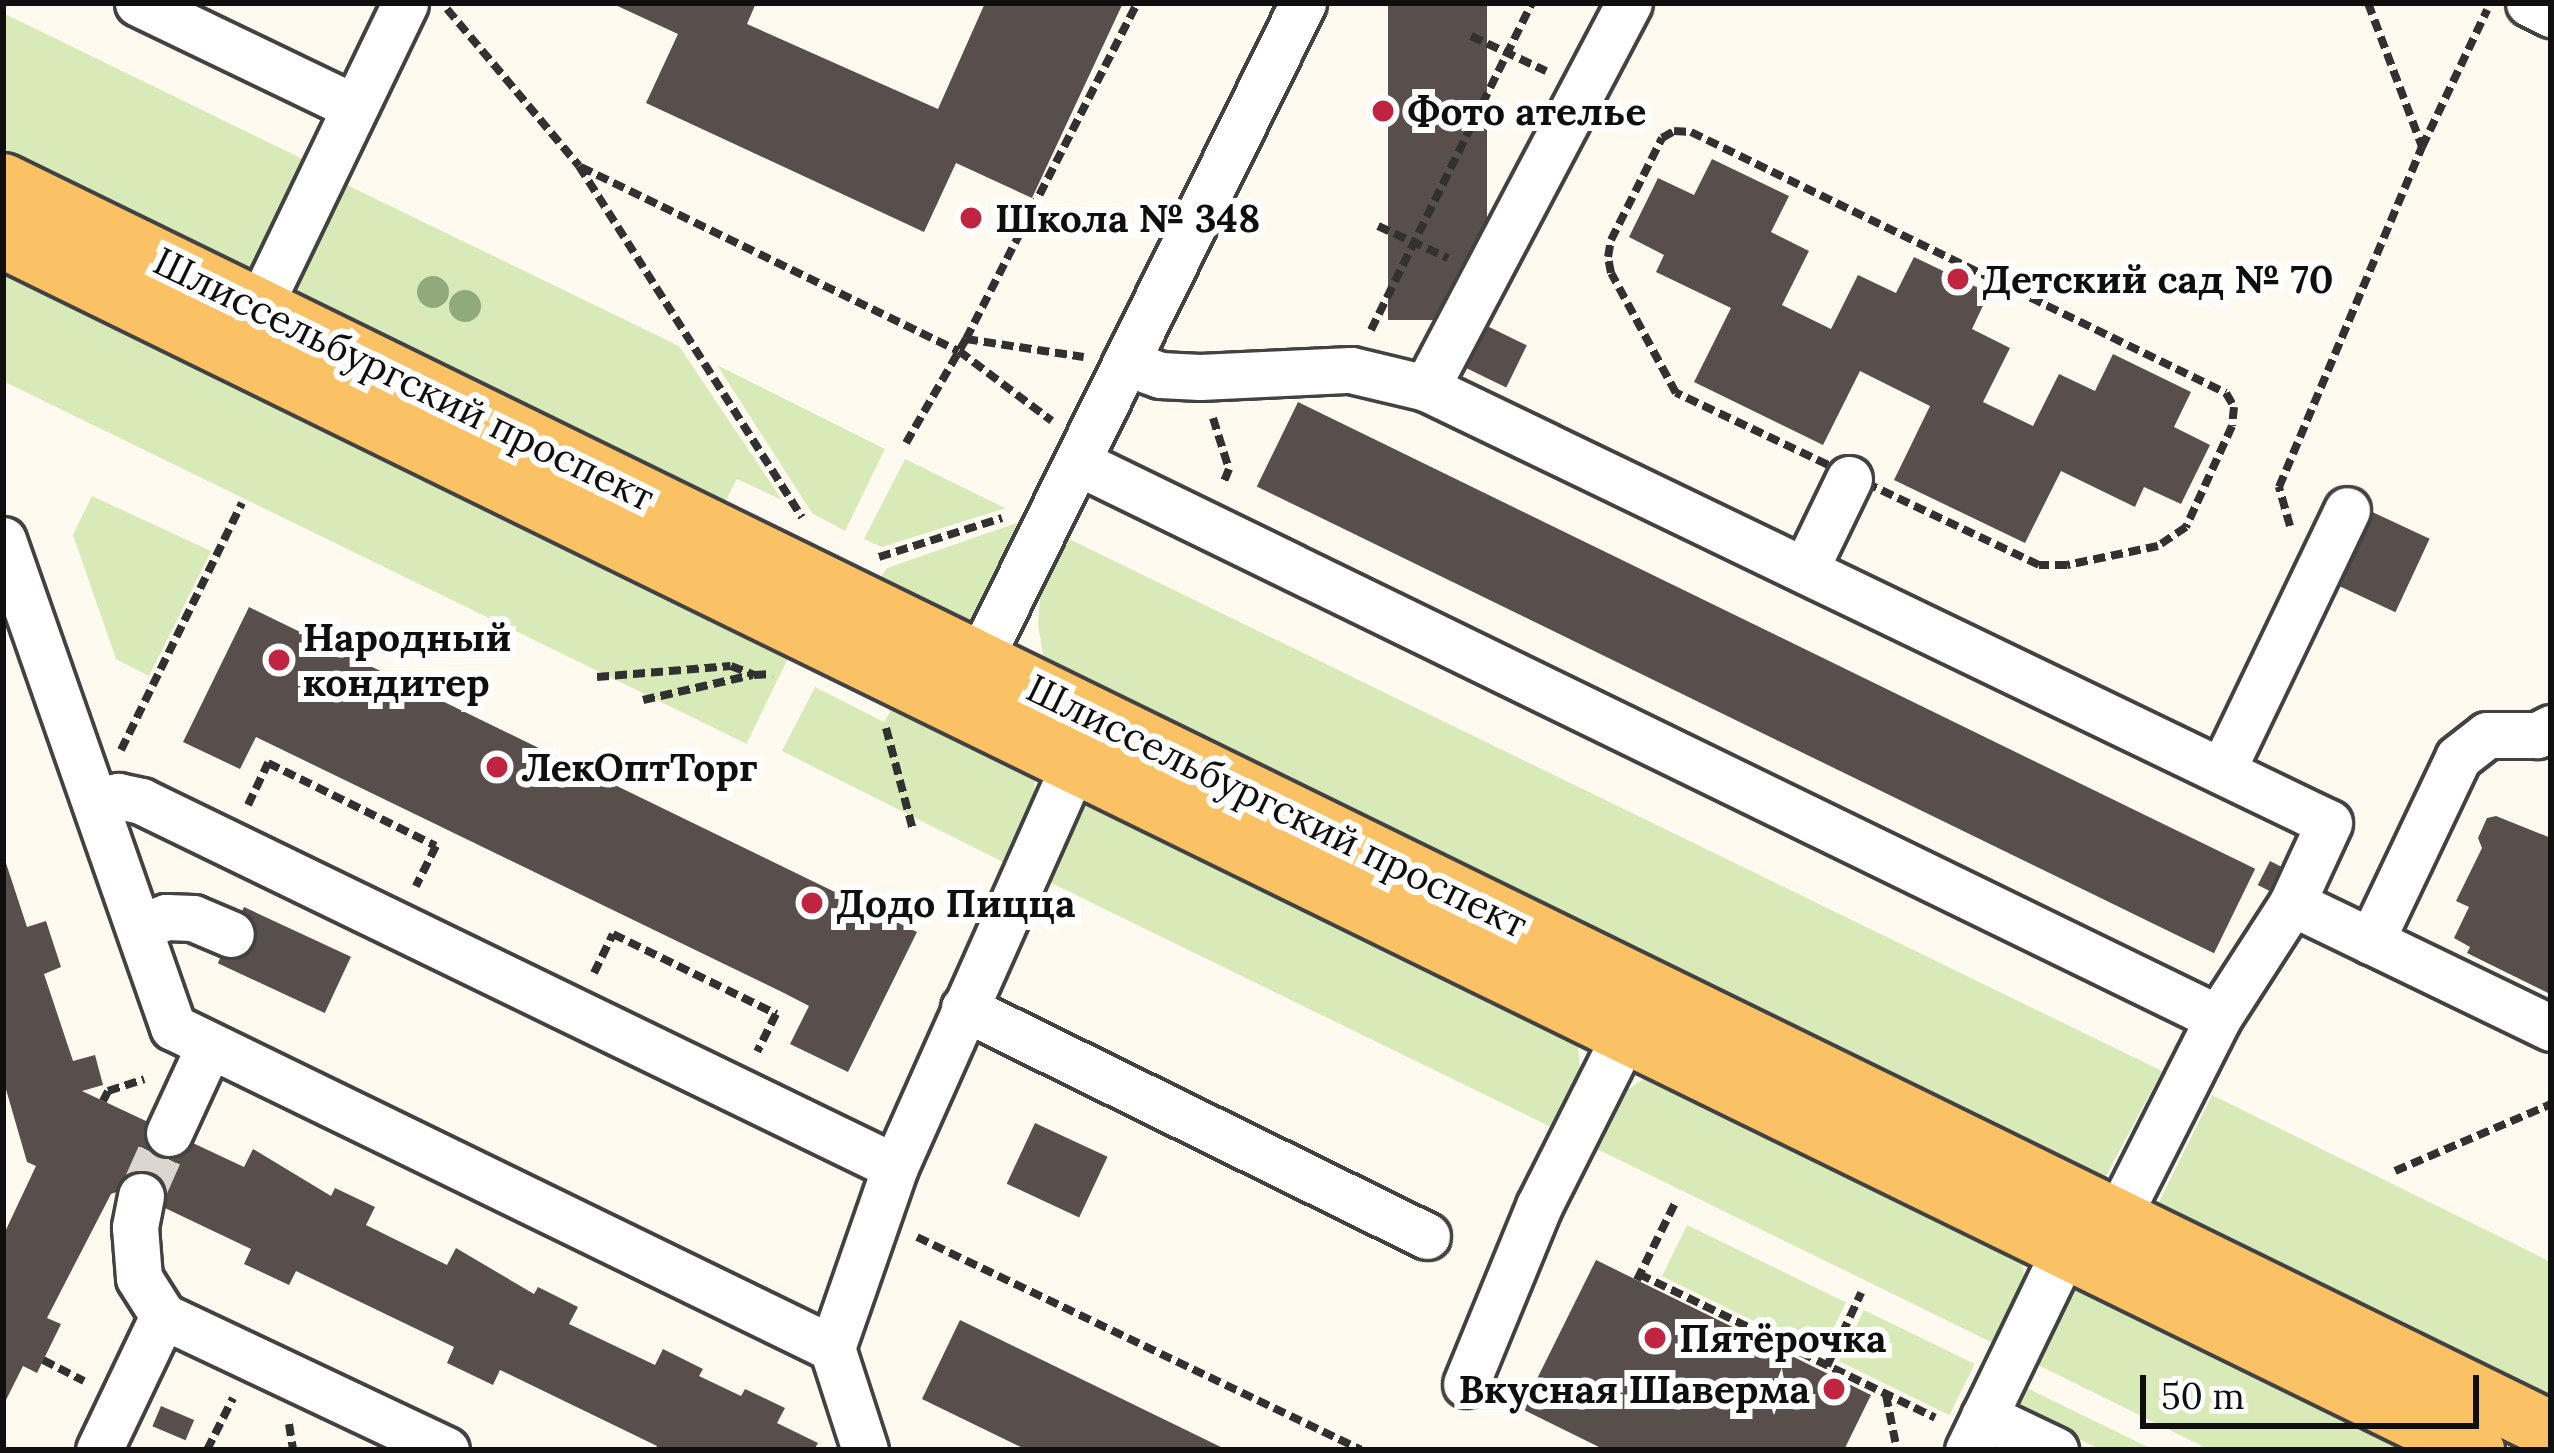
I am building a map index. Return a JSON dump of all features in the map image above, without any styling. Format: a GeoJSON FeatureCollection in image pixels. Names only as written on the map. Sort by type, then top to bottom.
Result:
{"type":"FeatureCollection","features":[{"type":"Feature","properties":{"kind":"main road","name":"Шлиссельбургский проспект"},"geometry":{"type":"LineString","coordinates":[[3,182],[248,331],[2091,1233],[2551,1430]]}},
{"type":"Feature","properties":{"kind":"main road","name":"Шлиссельбургский проспект"},"geometry":{"type":"LineString","coordinates":[[3,239],[248,331]]}},
{"type":"Feature","properties":{"kind":"main road","name":"Шлиссельбургский проспект"},"geometry":{"type":"LineString","coordinates":[[2091,1233],[2475,1450]]}},
{"type":"Feature","properties":{"kind":"lane"},"geometry":{"type":"LineString","coordinates":[[138,3],[354,107]]}},
{"type":"Feature","properties":{"kind":"lane"},"geometry":{"type":"LineString","coordinates":[[248,331],[405,3]]}},
{"type":"Feature","properties":{"kind":"lane"},"geometry":{"type":"LineString","coordinates":[[968,683],[1303,3]]}},
{"type":"Feature","properties":{"kind":"lane"},"geometry":{"type":"LineString","coordinates":[[1426,388],[1629,3]]}},
{"type":"Feature","properties":{"kind":"lane"},"geometry":{"type":"LineString","coordinates":[[2529,3],[2551,14]]}},
{"type":"Feature","properties":{"kind":"lane"},"geometry":{"type":"LineString","coordinates":[[1127,363],[1160,375],[1351,370],[1426,388],[2329,824],[2292,903],[2218,1018],[1975,1434],[2055,1450]]}},
{"type":"Feature","properties":{"kind":"lane"},"geometry":{"type":"LineString","coordinates":[[1083,455],[2218,1018]]}},
{"type":"Feature","properties":{"kind":"lane"},"geometry":{"type":"LineString","coordinates":[[1805,570],[1849,479]]}},
{"type":"Feature","properties":{"kind":"lane"},"geometry":{"type":"LineString","coordinates":[[2223,769],[2348,510]]}},
{"type":"Feature","properties":{"kind":"lane"},"geometry":{"type":"LineString","coordinates":[[3,540],[173,1028],[832,1348]]}},
{"type":"Feature","properties":{"kind":"lane"},"geometry":{"type":"LineString","coordinates":[[2371,940],[2458,758],[2487,735],[2537,735],[2551,728]]}},
{"type":"Feature","properties":{"kind":"lane"},"geometry":{"type":"LineString","coordinates":[[865,1450],[832,1348],[895,1167],[1084,740]]}},
{"type":"Feature","properties":{"kind":"lane"},"geometry":{"type":"LineString","coordinates":[[96,802],[118,796],[141,801],[895,1167]]}},
{"type":"Feature","properties":{"kind":"lane"},"geometry":{"type":"LineString","coordinates":[[2292,903],[2551,1028]]}},
{"type":"Feature","properties":{"kind":"lane"},"geometry":{"type":"LineString","coordinates":[[140,927],[166,917],[194,918],[231,934]]}},
{"type":"Feature","properties":{"kind":"lane"},"geometry":{"type":"LineString","coordinates":[[964,1009],[1427,1236]]}},
{"type":"Feature","properties":{"kind":"lane"},"geometry":{"type":"LineString","coordinates":[[1466,1384],[1539,1206],[1637,1011]]}},
{"type":"Feature","properties":{"kind":"lane"},"geometry":{"type":"LineString","coordinates":[[169,1133],[209,1046]]}},
{"type":"Feature","properties":{"kind":"lane"},"geometry":{"type":"LineString","coordinates":[[141,1196],[135,1227],[139,1278],[163,1316],[446,1450]]}},
{"type":"Feature","properties":{"kind":"lane"},"geometry":{"type":"LineString","coordinates":[[99,1450],[163,1316]]}},
{"type":"Feature","properties":{"kind":"path"},"geometry":{"type":"LineString","coordinates":[[442,3],[579,166],[806,522]]}},
{"type":"Feature","properties":{"kind":"path"},"geometry":{"type":"LineString","coordinates":[[906,443],[966,339],[1137,3]]}},
{"type":"Feature","properties":{"kind":"path"},"geometry":{"type":"LineString","coordinates":[[1351,370],[1532,3]]}},
{"type":"Feature","properties":{"kind":"path"},"geometry":{"type":"LineString","coordinates":[[2368,3],[2422,148]]}},
{"type":"Feature","properties":{"kind":"path"},"geometry":{"type":"LineString","coordinates":[[2308,592],[2279,487],[2422,148],[2491,3]]}},
{"type":"Feature","properties":{"kind":"path"},"geometry":{"type":"LineString","coordinates":[[1471,36],[1584,89]]}},
{"type":"Feature","properties":{"kind":"path"},"geometry":{"type":"LineString","coordinates":[[1675,131],[1691,132],[2204,382],[2226,393],[2234,407],[2232,426],[2186,527],[2174,538],[2067,566],[2015,558],[1849,479],[1676,393],[1611,273],[1610,239],[1662,138],[1675,131]]}},
{"type":"Feature","properties":{"kind":"path"},"geometry":{"type":"LineString","coordinates":[[579,166],[959,351],[1083,455]]}},
{"type":"Feature","properties":{"kind":"path"},"geometry":{"type":"LineString","coordinates":[[1378,226],[1485,276]]}},
{"type":"Feature","properties":{"kind":"path"},"geometry":{"type":"LineString","coordinates":[[966,339],[1127,363]]}},
{"type":"Feature","properties":{"kind":"path"},"geometry":{"type":"LineString","coordinates":[[96,802],[242,503]]}},
{"type":"Feature","properties":{"kind":"path"},"geometry":{"type":"LineString","coordinates":[[860,563],[1014,514]]}},
{"type":"Feature","properties":{"kind":"path"},"geometry":{"type":"LineString","coordinates":[[597,677],[731,666],[754,675]]}},
{"type":"Feature","properties":{"kind":"path"},"geometry":{"type":"LineString","coordinates":[[643,700],[754,675],[787,673]]}},
{"type":"Feature","properties":{"kind":"path"},"geometry":{"type":"LineString","coordinates":[[882,709],[913,830]]}},
{"type":"Feature","properties":{"kind":"path"},"geometry":{"type":"LineString","coordinates":[[228,844],[268,763],[290,773],[436,846],[397,926]]}},
{"type":"Feature","properties":{"kind":"path"},"geometry":{"type":"LineString","coordinates":[[574,1012],[613,934],[776,1014],[737,1091]]}},
{"type":"Feature","properties":{"kind":"path"},"geometry":{"type":"LineString","coordinates":[[2395,1171],[2551,1104]]}},
{"type":"Feature","properties":{"kind":"path"},"geometry":{"type":"LineString","coordinates":[[1675,1203],[1638,1277],[1975,1434]]}},
{"type":"Feature","properties":{"kind":"path"},"geometry":{"type":"LineString","coordinates":[[878,1218],[1361,1450]]}},
{"type":"Feature","properties":{"kind":"path"},"geometry":{"type":"LineString","coordinates":[[1827,1366],[1861,1292]]}},
{"type":"Feature","properties":{"kind":"path"},"geometry":{"type":"LineString","coordinates":[[43,1360],[57,1367]]}},
{"type":"Feature","properties":{"kind":"path"},"geometry":{"type":"LineString","coordinates":[[207,1450],[251,1360]]}},
{"type":"Feature","properties":{"kind":"path"},"geometry":{"type":"LineString","coordinates":[[1885,1394],[1897,1450]]}},
{"type":"Feature","properties":{"kind":"green space"},"geometry":{"type":"Polygon","coordinates":[[[3,13],[309,162],[250,271],[3,149],[3,13]]]}},
{"type":"Feature","properties":{"kind":"green space"},"geometry":{"type":"Polygon","coordinates":[[[347,185],[679,346],[782,500],[737,479],[725,502],[294,292],[347,185]]]}},
{"type":"Feature","properties":{"kind":"green space"},"geometry":{"type":"Polygon","coordinates":[[[3,272],[789,656],[746,744],[3,381],[3,272]]]}},
{"type":"Feature","properties":{"kind":"green space"},"geometry":{"type":"Polygon","coordinates":[[[717,365],[885,449],[845,531],[812,513],[717,365]]]}},
{"type":"Feature","properties":{"kind":"green space"},"geometry":{"type":"Polygon","coordinates":[[[905,459],[1006,508],[882,547],[864,539],[905,459]]]}},
{"type":"Feature","properties":{"kind":"green space"},"geometry":{"type":"Polygon","coordinates":[[[92,496],[211,551],[149,676],[116,659],[73,535],[92,496]]]}},
{"type":"Feature","properties":{"kind":"green space"},"geometry":{"type":"Polygon","coordinates":[[[1031,518],[975,626],[880,578],[887,568],[1031,518]]]}},
{"type":"Feature","properties":{"kind":"green space"},"geometry":{"type":"Polygon","coordinates":[[[1065,537],[2162,1071],[2105,1178],[1044,659],[1038,626],[1040,597],[1065,537]]]}},
{"type":"Feature","properties":{"kind":"green space"},"geometry":{"type":"Polygon","coordinates":[[[815,687],[884,722],[893,707],[1034,776],[1035,792],[1003,862],[782,751],[815,687]]]}},
{"type":"Feature","properties":{"kind":"green space"},"geometry":{"type":"Polygon","coordinates":[[[1087,801],[1578,1042],[1580,1077],[1555,1129],[1045,880],[1076,811],[1087,801]]]}},
{"type":"Feature","properties":{"kind":"green space"},"geometry":{"type":"Polygon","coordinates":[[[1646,1077],[2022,1260],[2025,1284],[1995,1344],[1593,1147],[1619,1096],[1646,1077]]]}},
{"type":"Feature","properties":{"kind":"green space"},"geometry":{"type":"Polygon","coordinates":[[[2212,1095],[2551,1262],[2551,1396],[2158,1204],[2212,1095]]]}},
{"type":"Feature","properties":{"kind":"green space"},"geometry":{"type":"Polygon","coordinates":[[[1687,1225],[1846,1303],[1821,1354],[1662,1276],[1687,1225]]]}},
{"type":"Feature","properties":{"kind":"green space"},"geometry":{"type":"Polygon","coordinates":[[[2079,1289],[2407,1450],[2210,1450],[2032,1362],[2061,1301],[2079,1289]]]}},
{"type":"Feature","properties":{"kind":"green space"},"geometry":{"type":"Polygon","coordinates":[[[1864,1310],[1975,1364],[1950,1415],[1839,1361],[1864,1310]]]}},
{"type":"Feature","properties":{"kind":"green space"},"geometry":{"type":"Polygon","coordinates":[[[2021,1385],[2154,1450],[2102,1450],[2018,1410],[2021,1385]]]}},
{"type":"Feature","properties":{"kind":"building"},"geometry":{"type":"Polygon","coordinates":[[[611,3],[756,3],[747,24],[938,109],[985,3],[1123,3],[1032,198],[956,163],[924,232],[646,103],[678,34],[611,3]]]}},
{"type":"Feature","properties":{"kind":"building"},"geometry":{"type":"Polygon","coordinates":[[[1388,3],[1487,3],[1487,320],[1388,320],[1388,3]]]}},
{"type":"Feature","properties":{"kind":"building"},"geometry":{"type":"Polygon","coordinates":[[[1712,159],[1789,196],[1771,232],[1809,251],[1782,305],[1831,329],[1858,275],[1896,293],[1914,257],[1989,293],[1972,329],[2010,348],[1983,402],[2033,426],[2059,374],[2095,391],[2113,354],[2191,392],[2174,427],[2210,445],[2181,504],[2144,487],[2135,507],[2061,471],[2025,543],[1894,480],[1930,406],[1860,371],[1823,445],[1694,382],[1731,308],[1656,272],[1664,255],[1629,237],[1658,178],[1694,195],[1712,159]]]}},
{"type":"Feature","properties":{"kind":"building"},"geometry":{"type":"Polygon","coordinates":[[[1481,323],[1527,345],[1506,388],[1460,365],[1481,323]]]}},
{"type":"Feature","properties":{"kind":"building"},"geometry":{"type":"Polygon","coordinates":[[[1298,402],[2255,869],[2214,953],[1257,486],[1298,402]]]}},
{"type":"Feature","properties":{"kind":"building"},"geometry":{"type":"Polygon","coordinates":[[[2368,510],[2430,539],[2395,612],[2334,583],[2368,510]]]}},
{"type":"Feature","properties":{"kind":"building"},"geometry":{"type":"Polygon","coordinates":[[[249,607],[917,932],[848,1072],[790,1044],[809,1006],[786,994],[256,737],[240,769],[183,742],[249,607]]]}},
{"type":"Feature","properties":{"kind":"building"},"geometry":{"type":"Polygon","coordinates":[[[2496,816],[2551,838],[2548,993],[2467,953],[2470,947],[2454,938],[2469,907],[2456,901],[2482,848],[2478,838],[2487,818],[2496,816]]]}},
{"type":"Feature","properties":{"kind":"building"},"geometry":{"type":"Polygon","coordinates":[[[4,857],[27,927],[46,921],[61,967],[44,974],[73,1061],[95,1055],[103,1085],[82,1091],[244,1167],[253,1149],[331,1196],[335,1188],[375,1207],[366,1225],[447,1265],[456,1248],[534,1294],[538,1287],[578,1307],[569,1324],[655,1365],[663,1349],[703,1369],[699,1376],[741,1396],[745,1389],[785,1408],[777,1423],[818,1443],[814,1450],[655,1450],[657,1446],[500,1370],[493,1385],[447,1363],[454,1347],[296,1271],[289,1285],[244,1264],[251,1249],[125,1189],[111,1194],[47,1318],[61,1324],[37,1373],[23,1366],[3,1406],[3,1236],[36,1166],[27,1162],[3,1079],[4,857]]]}},
{"type":"Feature","properties":{"kind":"building"},"geometry":{"type":"Polygon","coordinates":[[[2270,861],[2284,868],[2272,892],[2258,885],[2270,861]]]}},
{"type":"Feature","properties":{"kind":"building"},"geometry":{"type":"Polygon","coordinates":[[[244,907],[351,957],[325,1013],[218,963],[244,907]]]}},
{"type":"Feature","properties":{"kind":"building"},"geometry":{"type":"Polygon","coordinates":[[[1035,1123],[1108,1157],[1079,1218],[1007,1184],[1035,1123]]]}},
{"type":"Feature","properties":{"kind":"building","name":"Пятёрочка"},"geometry":{"type":"Polygon","coordinates":[[[1596,1260],[1871,1395],[1844,1450],[1605,1450],[1522,1409],[1596,1260]]]}},
{"type":"Feature","properties":{"kind":"building"},"geometry":{"type":"Polygon","coordinates":[[[960,1320],[1227,1450],[1027,1450],[922,1399],[960,1320]]]}},
{"type":"Feature","properties":{"kind":"building"},"geometry":{"type":"Polygon","coordinates":[[[161,1406],[194,1420],[186,1440],[152,1426],[161,1406]]]}},
{"type":"Feature","properties":{"kind":"tunnel"},"geometry":{"type":"LineString","coordinates":[[141,1196],[169,1133]]}},
{"type":"Feature","properties":{"kind":"place","name":"Фото ателье"},"geometry":{"type":"Point","coordinates":[1383,111]}},
{"type":"Feature","properties":{"kind":"place","name":"Школа № 348"},"geometry":{"type":"Point","coordinates":[971,218]}},
{"type":"Feature","properties":{"kind":"place","name":"Детский сад № 70"},"geometry":{"type":"Point","coordinates":[1958,279]}},
{"type":"Feature","properties":{"kind":"place","name":"Народный кондитер"},"geometry":{"type":"Point","coordinates":[279,660]}},
{"type":"Feature","properties":{"kind":"place","name":"ЛекОптТорг"},"geometry":{"type":"Point","coordinates":[497,767]}},
{"type":"Feature","properties":{"kind":"place","name":"Додо Пицца"},"geometry":{"type":"Point","coordinates":[812,903]}},
{"type":"Feature","properties":{"kind":"place","name":"Пятёрочка"},"geometry":{"type":"Point","coordinates":[1655,1338]}},
{"type":"Feature","properties":{"kind":"place","name":"Вкусная Шаверма"},"geometry":{"type":"Point","coordinates":[1834,1389]}}]}
